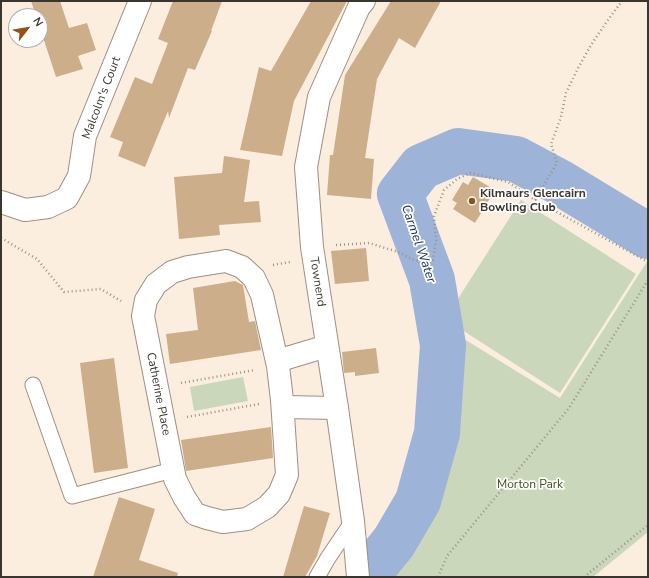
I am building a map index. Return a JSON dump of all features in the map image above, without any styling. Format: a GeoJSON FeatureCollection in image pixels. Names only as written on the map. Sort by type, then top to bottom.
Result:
{"type":"FeatureCollection","features":[{"type":"Feature","properties":{"kind":"street","name":"Malcolm's Court"},"geometry":{"type":"LineString","coordinates":[[1,202],[25,210],[48,207],[67,198],[79,176],[85,136],[140,1]]}},
{"type":"Feature","properties":{"kind":"street","name":"Townend"},"geometry":{"type":"LineString","coordinates":[[358,574],[353,521],[337,408],[312,252],[306,167],[320,97],[359,8],[364,1]]}},
{"type":"Feature","properties":{"kind":"street","name":"Catherine Place"},"geometry":{"type":"LineString","coordinates":[[218,262],[226,262],[242,267],[254,278],[262,294],[277,364],[282,403],[287,475],[279,494],[267,507],[247,519],[222,522],[195,514],[175,479],[143,316],[146,300],[156,284],[172,272],[188,267],[218,262]]}},
{"type":"Feature","properties":{"kind":"street"},"geometry":{"type":"LineString","coordinates":[[277,364],[327,346]]}},
{"type":"Feature","properties":{"kind":"street"},"geometry":{"type":"LineString","coordinates":[[282,403],[337,408]]}},
{"type":"Feature","properties":{"kind":"lane"},"geometry":{"type":"LineString","coordinates":[[33,385],[72,496],[173,470]]}},
{"type":"Feature","properties":{"kind":"lane"},"geometry":{"type":"LineString","coordinates":[[317,577],[353,521]]}},
{"type":"Feature","properties":{"kind":"path"},"geometry":{"type":"LineString","coordinates":[[535,200],[557,163],[551,144],[561,117],[566,93],[591,45],[622,1]]}},
{"type":"Feature","properties":{"kind":"path"},"geometry":{"type":"LineString","coordinates":[[247,272],[312,252],[369,243],[398,252],[416,261],[432,260],[436,240],[434,216],[444,190],[457,179],[470,173],[508,182],[535,200],[648,262]]}},
{"type":"Feature","properties":{"kind":"path"},"geometry":{"type":"LineString","coordinates":[[1,238],[37,258],[64,292],[102,289]]}},
{"type":"Feature","properties":{"kind":"path"},"geometry":{"type":"LineString","coordinates":[[438,577],[447,556],[569,408],[648,280]]}},
{"type":"Feature","properties":{"kind":"path"},"geometry":{"type":"LineString","coordinates":[[157,387],[277,364]]}},
{"type":"Feature","properties":{"kind":"path"},"geometry":{"type":"LineString","coordinates":[[163,422],[282,403]]}},
{"type":"Feature","properties":{"kind":"path"},"geometry":{"type":"LineString","coordinates":[[584,577],[648,525]]}},
{"type":"Feature","properties":{"kind":"green space"},"geometry":{"type":"Polygon","coordinates":[[[521,200],[636,274],[560,393],[445,319],[521,200]]]}},
{"type":"Feature","properties":{"kind":"green space","name":"Morton Park"},"geometry":{"type":"Polygon","coordinates":[[[648,260],[648,532],[593,577],[387,577],[391,562],[417,528],[454,422],[456,334],[560,398],[648,260]]]}},
{"type":"Feature","properties":{"kind":"green space"},"geometry":{"type":"Polygon","coordinates":[[[243,377],[248,401],[194,411],[190,387],[243,377]]]}},
{"type":"Feature","properties":{"kind":"building"},"geometry":{"type":"Polygon","coordinates":[[[31,1],[60,1],[69,28],[87,23],[96,50],[78,56],[83,69],[56,77],[47,48],[48,48],[48,8],[33,8],[31,1]]]}},
{"type":"Feature","properties":{"kind":"building"},"geometry":{"type":"Polygon","coordinates":[[[173,1],[222,1],[212,31],[195,70],[188,68],[169,118],[168,111],[145,167],[118,156],[123,142],[110,137],[135,77],[152,84],[168,43],[158,39],[173,1]]]}},
{"type":"Feature","properties":{"kind":"building"},"geometry":{"type":"Polygon","coordinates":[[[311,1],[347,1],[294,101],[282,156],[240,150],[259,67],[271,71],[311,1]]]}},
{"type":"Feature","properties":{"kind":"building"},"geometry":{"type":"Polygon","coordinates":[[[391,1],[441,1],[415,48],[399,38],[377,79],[365,158],[374,159],[371,199],[327,195],[330,155],[333,155],[345,75],[391,1]]]}},
{"type":"Feature","properties":{"kind":"building"},"geometry":{"type":"Polygon","coordinates":[[[224,156],[250,160],[244,202],[259,201],[261,222],[219,225],[220,235],[179,239],[174,177],[222,173],[224,156]]]}},
{"type":"Feature","properties":{"kind":"building","name":"Kilmaurs Glencairn Bowling Club"},"geometry":{"type":"Polygon","coordinates":[[[473,177],[495,190],[475,223],[453,209],[457,203],[452,200],[463,182],[468,185],[473,177]]]}},
{"type":"Feature","properties":{"kind":"building"},"geometry":{"type":"Polygon","coordinates":[[[366,248],[369,281],[335,284],[331,251],[366,248]]]}},
{"type":"Feature","properties":{"kind":"building"},"geometry":{"type":"Polygon","coordinates":[[[235,281],[243,285],[249,322],[255,321],[261,350],[170,364],[166,334],[198,330],[193,288],[235,281]]]}},
{"type":"Feature","properties":{"kind":"building"},"geometry":{"type":"Polygon","coordinates":[[[376,348],[379,373],[355,376],[355,372],[344,373],[342,352],[376,348]]]}},
{"type":"Feature","properties":{"kind":"building"},"geometry":{"type":"Polygon","coordinates":[[[114,358],[128,468],[94,473],[80,363],[114,358]]]}},
{"type":"Feature","properties":{"kind":"building"},"geometry":{"type":"Polygon","coordinates":[[[271,427],[273,458],[186,471],[181,440],[271,427]]]}},
{"type":"Feature","properties":{"kind":"building"},"geometry":{"type":"Polygon","coordinates":[[[119,497],[155,509],[139,560],[178,573],[177,577],[93,577],[119,497]]]}},
{"type":"Feature","properties":{"kind":"building"},"geometry":{"type":"Polygon","coordinates":[[[304,506],[330,513],[317,556],[305,577],[283,577],[304,506]]]}},
{"type":"Feature","properties":{"kind":"waterway","name":"Carmel Water"},"geometry":{"type":"LineString","coordinates":[[377,563],[394,542],[418,501],[437,433],[443,345],[432,280],[400,194],[421,167],[458,151],[516,159],[559,182],[648,236]]}},
{"type":"Feature","properties":{"kind":"place","name":"Kilmaurs Glencairn Bowling Club"},"geometry":{"type":"Point","coordinates":[472,201]}}]}
